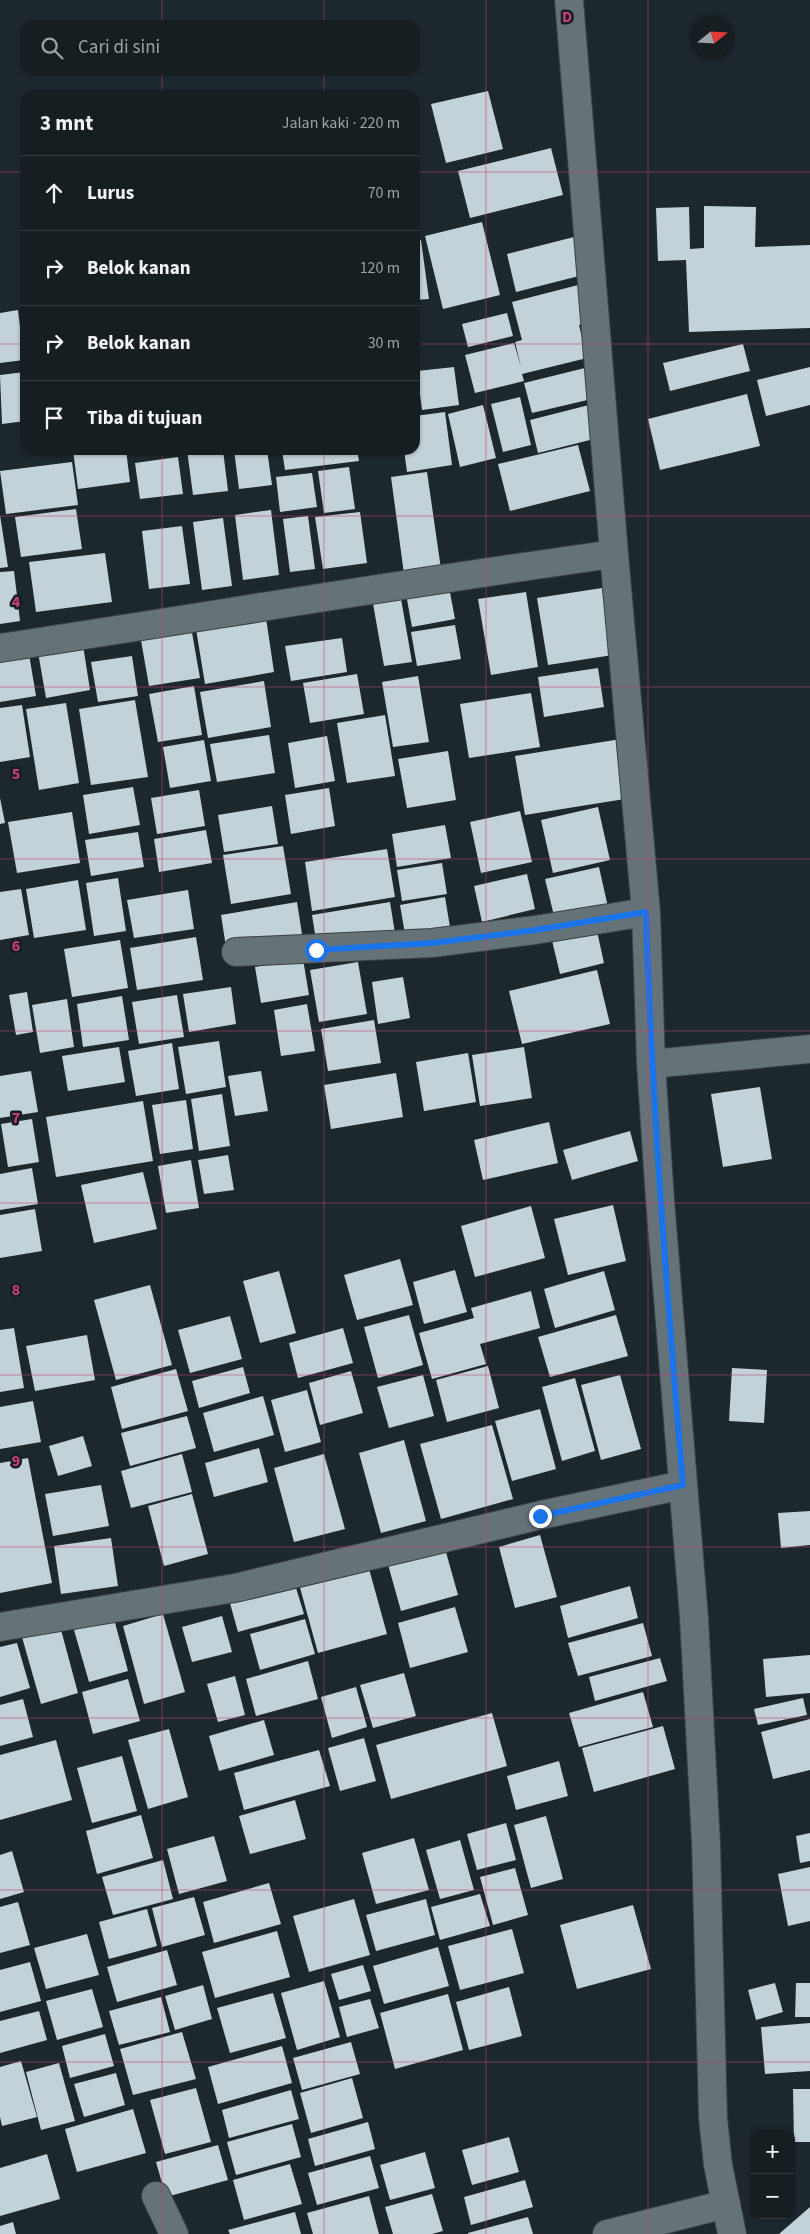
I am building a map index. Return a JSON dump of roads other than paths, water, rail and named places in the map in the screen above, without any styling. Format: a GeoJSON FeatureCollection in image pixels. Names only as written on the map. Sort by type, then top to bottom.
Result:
{"type":"FeatureCollection","features":[{"type":"Feature","properties":{"kind":"street"},"geometry":{"type":"LineString","coordinates":[[569,0],[614,554],[646,912],[651,1064],[660,1200],[694,1618],[706,1844],[713,2118],[732,2234]]}},
{"type":"Feature","properties":{"kind":"street"},"geometry":{"type":"LineString","coordinates":[[0,648],[416,581],[614,554]]}},
{"type":"Feature","properties":{"kind":"street"},"geometry":{"type":"LineString","coordinates":[[236,952],[432,943],[535,930],[646,912]]}},
{"type":"Feature","properties":{"kind":"street"},"geometry":{"type":"LineString","coordinates":[[651,1064],[810,1049]]}},
{"type":"Feature","properties":{"kind":"street"},"geometry":{"type":"LineString","coordinates":[[0,1628],[235,1588],[540,1516],[683,1485]]}},
{"type":"Feature","properties":{"kind":"street"},"geometry":{"type":"LineString","coordinates":[[156,2196],[174,2234]]}},
{"type":"Feature","properties":{"kind":"street"},"geometry":{"type":"LineString","coordinates":[[607,2234],[726,2204]]}}]}
